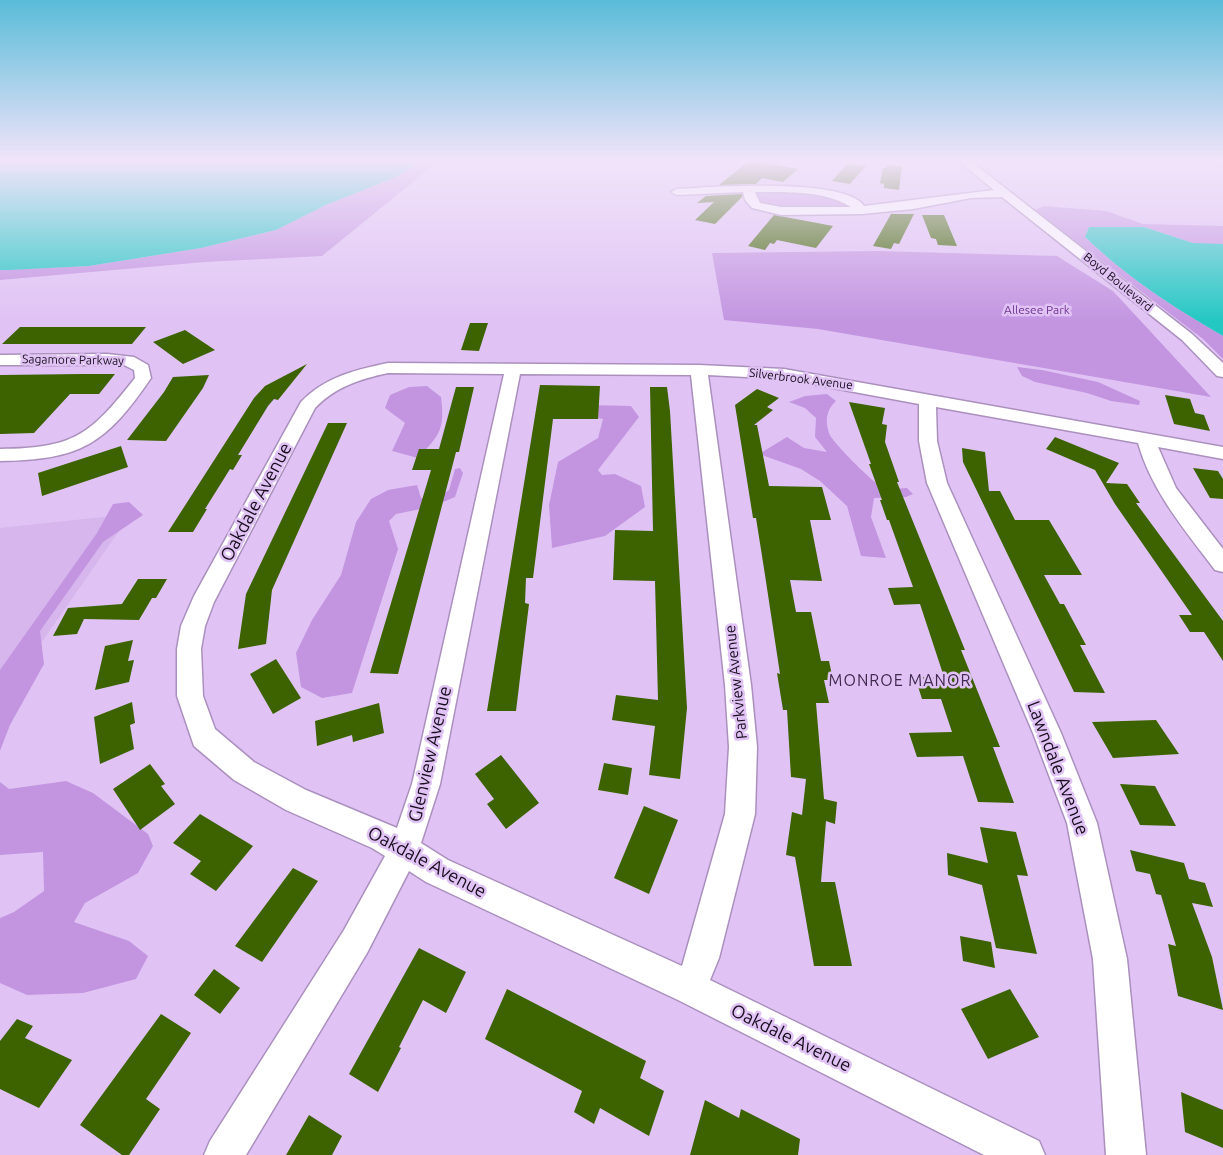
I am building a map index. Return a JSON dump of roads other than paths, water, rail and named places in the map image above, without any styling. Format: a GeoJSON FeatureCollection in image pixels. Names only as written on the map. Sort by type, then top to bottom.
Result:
{"type":"FeatureCollection","features":[{"type":"Feature","properties":{"kind":"street","name":"Boyd Boulevard"},"geometry":{"type":"LineString","coordinates":[[1029,213],[1187,337],[1223,372]]}},
{"type":"Feature","properties":{"kind":"street","name":"Sagamore Parkway"},"geometry":{"type":"LineString","coordinates":[[0,360],[128,360],[142,368],[143,378],[106,424],[86,439],[54,450],[27,455],[0,455]]}},
{"type":"Feature","properties":{"kind":"street","name":"Silverbrook Avenue"},"geometry":{"type":"LineString","coordinates":[[345,378],[388,368],[699,370],[793,375],[1223,453]]}},
{"type":"Feature","properties":{"kind":"street","name":"Glenview Avenue"},"geometry":{"type":"LineString","coordinates":[[224,1155],[342,963],[390,880],[417,819],[514,368]]}},
{"type":"Feature","properties":{"kind":"street","name":"Parkview Avenue"},"geometry":{"type":"LineString","coordinates":[[690,988],[702,958],[740,814],[743,748],[738,685],[699,370]]}},
{"type":"Feature","properties":{"kind":"street","name":"Oakdale Avenue"},"geometry":{"type":"LineString","coordinates":[[345,378],[317,395],[307,406],[202,602],[193,626],[189,649],[190,696],[204,737],[244,771],[296,800],[383,837],[436,871],[690,988],[1025,1155]]}},
{"type":"Feature","properties":{"kind":"street","name":"Lawndale Avenue"},"geometry":{"type":"LineString","coordinates":[[928,399],[925,421],[930,456],[937,483],[1047,733],[1082,823],[1110,959],[1126,1155]]}},
{"type":"Feature","properties":{"kind":"street"},"geometry":{"type":"LineString","coordinates":[[1146,439],[1151,460],[1164,488],[1223,564]]}},
{"type":"Feature","properties":{"kind":"district","name":"MONROE MANOR"},"geometry":{"type":"Point","coordinates":[900,681]}},
{"type":"Feature","properties":{"kind":"park label","name":"Allesee Park"},"geometry":{"type":"Point","coordinates":[1037,310]}}]}
